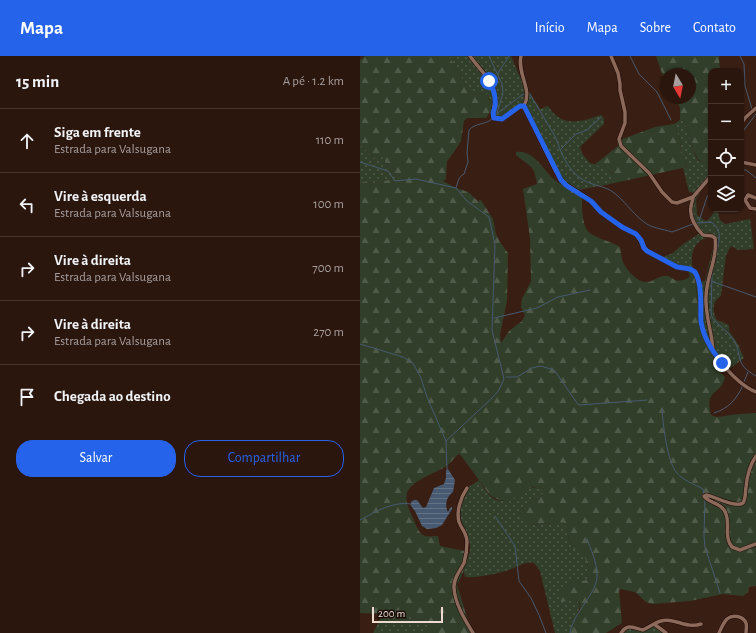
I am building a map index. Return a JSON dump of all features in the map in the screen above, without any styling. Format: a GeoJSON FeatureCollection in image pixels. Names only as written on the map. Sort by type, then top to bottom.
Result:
{"type":"FeatureCollection","features":[{"type":"Feature","properties":{"kind":"street"},"geometry":{"type":"LineString","coordinates":[[470,56],[494,90],[496,100],[493,113],[494,118],[502,119],[520,106],[524,106]]}},
{"type":"Feature","properties":{"kind":"street"},"geometry":{"type":"LineString","coordinates":[[520,56],[520,68],[528,96],[524,106],[556,172],[564,183],[587,198],[601,212],[622,227],[636,234],[647,251],[677,267],[690,269],[695,272],[699,284],[702,328],[713,351],[741,383],[756,392]]}},
{"type":"Feature","properties":{"kind":"street"},"geometry":{"type":"LineString","coordinates":[[611,56],[618,73],[625,112],[625,123],[619,139],[620,146],[649,173],[662,192],[672,202],[677,203],[694,197]]}},
{"type":"Feature","properties":{"kind":"street"},"geometry":{"type":"LineString","coordinates":[[744,120],[756,108]]}},
{"type":"Feature","properties":{"kind":"street"},"geometry":{"type":"LineString","coordinates":[[744,163],[756,165]]}},
{"type":"Feature","properties":{"kind":"street"},"geometry":{"type":"LineString","coordinates":[[708,180],[694,197],[690,211],[695,223],[703,235],[712,236],[715,240],[715,252],[706,296],[707,316],[713,351]]}},
{"type":"Feature","properties":{"kind":"street"},"geometry":{"type":"LineString","coordinates":[[756,198],[748,195],[745,200],[750,208],[756,209]]}},
{"type":"Feature","properties":{"kind":"street"},"geometry":{"type":"LineString","coordinates":[[756,456],[748,474],[745,499],[742,504],[737,505],[712,496],[704,495],[705,498],[719,505],[724,511],[727,520],[728,541],[732,547],[740,550],[756,544]]}},
{"type":"Feature","properties":{"kind":"street"},"geometry":{"type":"LineString","coordinates":[[467,488],[462,497],[458,515],[459,522],[466,534],[467,548],[464,561],[454,582],[454,589],[463,615],[473,633]]}},
{"type":"Feature","properties":{"kind":"street"},"geometry":{"type":"LineString","coordinates":[[719,633],[727,619],[735,616],[744,620],[746,633]]}},
{"type":"Feature","properties":{"kind":"street"},"geometry":{"type":"LineString","coordinates":[[621,633],[627,627],[633,626],[643,630],[666,620],[690,625],[700,624]]}},
{"type":"Feature","properties":{"kind":"street"},"geometry":{"type":"LineString","coordinates":[[654,624],[666,633]]}},
{"type":"Feature","properties":{"kind":"green space"},"geometry":{"type":"Polygon","coordinates":[[[365,56],[449,56],[471,94],[485,93],[489,98],[491,109],[486,118],[467,118],[464,121],[461,141],[447,161],[446,179],[443,181],[468,192],[478,201],[481,200],[493,219],[496,234],[500,242],[508,253],[507,301],[500,334],[501,343],[509,331],[522,321],[525,315],[521,307],[522,299],[531,281],[530,238],[523,189],[537,184],[533,169],[516,155],[516,152],[528,154],[534,158],[556,181],[574,189],[580,194],[582,197],[583,217],[587,230],[593,235],[620,247],[623,263],[631,274],[639,280],[648,282],[669,276],[677,281],[690,277],[688,270],[691,270],[694,273],[700,320],[713,353],[712,364],[725,377],[723,383],[711,396],[709,406],[711,415],[717,417],[756,413],[756,586],[749,587],[748,592],[743,596],[723,594],[690,601],[652,604],[646,602],[635,592],[620,589],[622,623],[606,633],[567,633],[578,615],[580,604],[576,599],[562,602],[559,598],[560,591],[567,583],[586,580],[589,573],[588,566],[585,558],[571,545],[565,524],[563,522],[529,525],[519,518],[519,510],[541,496],[544,489],[537,487],[531,488],[513,499],[506,501],[499,500],[490,495],[459,454],[445,467],[413,485],[409,489],[406,497],[415,523],[421,534],[426,536],[438,536],[440,546],[469,552],[463,573],[457,585],[469,624],[476,633],[425,633],[428,623],[403,613],[360,613],[360,182],[375,183],[397,178],[380,154],[374,158],[360,144],[360,60],[365,56]]]}},
{"type":"Feature","properties":{"kind":"green space"},"geometry":{"type":"Polygon","coordinates":[[[449,56],[511,56],[520,77],[540,109],[548,106],[556,115],[571,121],[582,121],[601,115],[604,118],[604,124],[580,147],[583,155],[590,163],[605,168],[613,174],[610,184],[578,190],[562,185],[522,106],[516,108],[509,117],[505,119],[490,113],[490,99],[485,93],[471,94],[449,56]]]}},
{"type":"Feature","properties":{"kind":"green space"},"geometry":{"type":"Polygon","coordinates":[[[656,56],[719,56],[720,68],[708,68],[708,163],[699,161],[684,121],[680,120],[678,104],[696,104],[696,68],[660,68],[656,56]]]}},
{"type":"Feature","properties":{"kind":"green space"},"geometry":{"type":"Polygon","coordinates":[[[680,120],[684,121],[698,161],[708,163],[708,179],[696,199],[697,215],[706,221],[714,212],[718,212],[720,220],[725,224],[750,219],[754,249],[738,250],[731,246],[726,255],[721,296],[714,304],[714,314],[717,320],[729,325],[729,331],[738,344],[744,358],[729,369],[723,364],[714,360],[710,342],[700,320],[696,282],[705,281],[715,240],[714,238],[702,239],[695,247],[692,257],[693,269],[679,270],[660,258],[673,253],[700,233],[689,213],[689,204],[695,193],[689,192],[683,168],[687,167],[674,124],[680,120]]]}},
{"type":"Feature","properties":{"kind":"green space"},"geometry":{"type":"Polygon","coordinates":[[[674,124],[687,167],[610,184],[613,173],[594,165],[618,146],[617,141],[655,127],[674,124]]]}},
{"type":"Feature","properties":{"kind":"green space"},"geometry":{"type":"Polygon","coordinates":[[[360,144],[374,158],[380,153],[397,178],[375,183],[360,182],[360,144]]]}},
{"type":"Feature","properties":{"kind":"green space"},"geometry":{"type":"Polygon","coordinates":[[[479,480],[490,496],[497,500],[504,501],[530,488],[537,487],[544,489],[541,496],[519,510],[529,525],[561,521],[564,523],[567,528],[571,545],[584,556],[589,568],[589,577],[584,582],[568,583],[580,606],[574,625],[567,633],[555,633],[540,571],[534,563],[525,564],[493,574],[465,577],[464,570],[469,554],[470,543],[460,516],[461,506],[466,490],[479,480]]]}},
{"type":"Feature","properties":{"kind":"green space"},"geometry":{"type":"Polygon","coordinates":[[[384,612],[394,614],[403,613],[428,623],[425,633],[373,633],[384,612]]]}},
{"type":"Feature","properties":{"kind":"green space"},"geometry":{"type":"Polygon","coordinates":[[[654,625],[666,633],[621,633],[625,627],[641,630],[654,625]]]}},
{"type":"Feature","properties":{"kind":"water"},"geometry":{"type":"Polygon","coordinates":[[[448,469],[455,480],[453,492],[449,496],[446,504],[448,512],[452,507],[452,509],[442,525],[436,528],[427,529],[422,526],[411,506],[411,502],[417,500],[423,508],[426,507],[434,488],[444,484],[446,470],[448,469]]]}},
{"type":"Feature","properties":{"kind":"waterway"},"geometry":{"type":"LineString","coordinates":[[489,56],[502,84],[503,93],[497,113]]}},
{"type":"Feature","properties":{"kind":"waterway"},"geometry":{"type":"LineString","coordinates":[[498,73],[509,56]]}},
{"type":"Feature","properties":{"kind":"waterway"},"geometry":{"type":"LineString","coordinates":[[630,56],[639,74],[657,92],[671,120]]}},
{"type":"Feature","properties":{"kind":"waterway"},"geometry":{"type":"LineString","coordinates":[[740,56],[744,64],[745,86],[752,109]]}},
{"type":"Feature","properties":{"kind":"waterway"},"geometry":{"type":"LineString","coordinates":[[495,115],[525,94]]}},
{"type":"Feature","properties":{"kind":"waterway"},"geometry":{"type":"LineString","coordinates":[[530,94],[556,138],[568,165],[577,176],[583,180],[613,192],[650,226],[672,232],[693,224]]}},
{"type":"Feature","properties":{"kind":"waterway"},"geometry":{"type":"LineString","coordinates":[[744,130],[756,114]]}},
{"type":"Feature","properties":{"kind":"waterway"},"geometry":{"type":"LineString","coordinates":[[561,149],[576,134],[587,130],[601,117]]}},
{"type":"Feature","properties":{"kind":"waterway"},"geometry":{"type":"LineString","coordinates":[[456,188],[459,178],[464,174],[468,162],[467,153],[469,130],[474,126],[492,119]]}},
{"type":"Feature","properties":{"kind":"waterway"},"geometry":{"type":"LineString","coordinates":[[360,162],[388,171],[395,181],[416,179],[456,188],[467,201],[489,217],[495,245],[492,330],[504,379],[499,390],[492,398],[446,441]]}},
{"type":"Feature","properties":{"kind":"waterway"},"geometry":{"type":"LineString","coordinates":[[744,170],[756,178]]}},
{"type":"Feature","properties":{"kind":"waterway"},"geometry":{"type":"LineString","coordinates":[[699,221],[708,195]]}},
{"type":"Feature","properties":{"kind":"waterway"},"geometry":{"type":"LineString","coordinates":[[697,223],[711,222],[715,225],[719,232],[717,251]]}},
{"type":"Feature","properties":{"kind":"waterway"},"geometry":{"type":"LineString","coordinates":[[712,274],[712,317],[734,340],[742,364],[749,372],[756,376]]}},
{"type":"Feature","properties":{"kind":"waterway"},"geometry":{"type":"LineString","coordinates":[[711,281],[756,297]]}},
{"type":"Feature","properties":{"kind":"waterway"},"geometry":{"type":"LineString","coordinates":[[494,318],[537,308],[558,297],[590,290]]}},
{"type":"Feature","properties":{"kind":"waterway"},"geometry":{"type":"LineString","coordinates":[[360,344],[403,357],[413,363],[421,378],[427,397],[446,441],[447,469]]}},
{"type":"Feature","properties":{"kind":"waterway"},"geometry":{"type":"LineString","coordinates":[[506,377],[517,377],[532,368],[540,366],[555,371],[579,405],[647,400]]}},
{"type":"Feature","properties":{"kind":"waterway"},"geometry":{"type":"LineString","coordinates":[[744,382],[748,372]]}},
{"type":"Feature","properties":{"kind":"waterway"},"geometry":{"type":"LineString","coordinates":[[714,413],[724,409],[732,403],[743,385]]}},
{"type":"Feature","properties":{"kind":"waterway"},"geometry":{"type":"LineString","coordinates":[[662,409],[668,452],[674,468],[683,478],[703,489],[704,495]]}},
{"type":"Feature","properties":{"kind":"waterway"},"geometry":{"type":"LineString","coordinates":[[705,498],[705,547],[720,593]]}},
{"type":"Feature","properties":{"kind":"waterway"},"geometry":{"type":"LineString","coordinates":[[360,520],[391,506],[404,503],[411,504]]}},
{"type":"Feature","properties":{"kind":"waterway"},"geometry":{"type":"LineString","coordinates":[[495,516],[515,546],[519,581],[531,598],[546,633]]}},
{"type":"Feature","properties":{"kind":"waterway"},"geometry":{"type":"LineString","coordinates":[[570,633],[572,625],[594,589],[596,582],[596,565],[587,539]]}},
{"type":"Feature","properties":{"kind":"route"},"geometry":{"type":"LineString","coordinates":[[489,81],[494,90],[496,100],[493,112],[494,118],[499,120],[509,116],[523,105],[526,108],[556,172],[567,186],[591,201],[606,216],[622,227],[636,234],[647,251],[677,267],[690,269],[695,272],[699,284],[702,328],[709,345],[722,363]]}}]}
